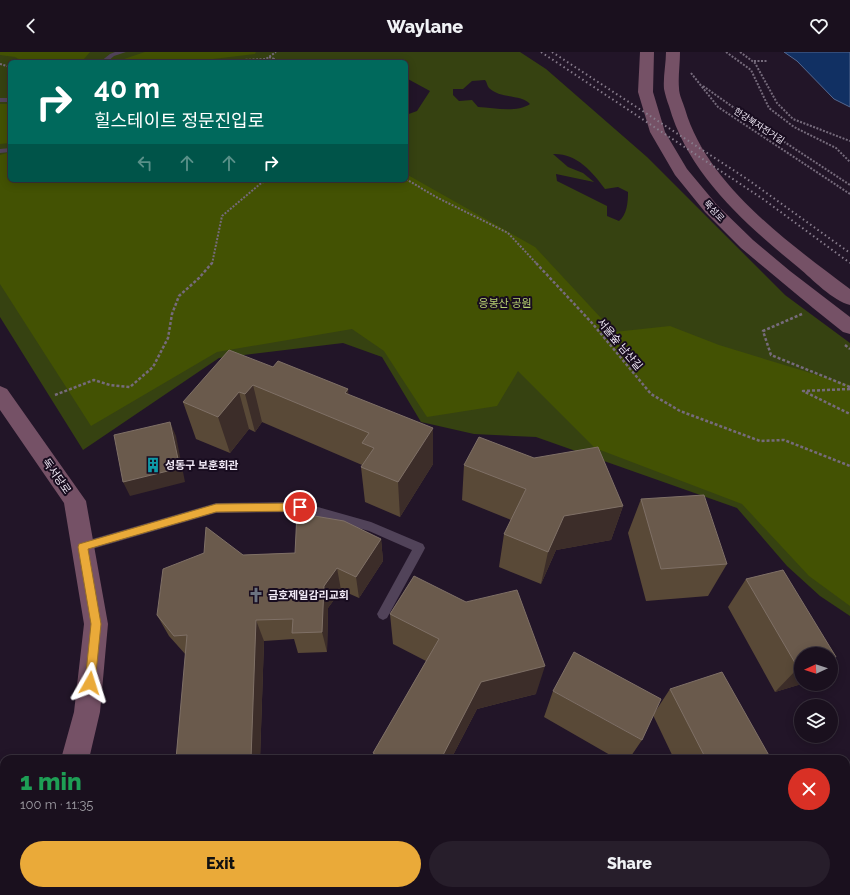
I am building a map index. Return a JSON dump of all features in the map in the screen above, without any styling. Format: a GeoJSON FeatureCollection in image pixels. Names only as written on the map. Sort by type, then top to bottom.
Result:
{"type":"FeatureCollection","features":[{"type":"Feature","properties":{"kind":"main road","name":"뚝섬로"},"geometry":{"type":"LineString","coordinates":[[647,52],[643,76],[649,110],[666,148],[677,167],[711,209],[734,232],[815,300],[850,327]]}},
{"type":"Feature","properties":{"kind":"main road"},"geometry":{"type":"LineString","coordinates":[[673,52],[670,80],[672,96],[686,133],[716,180],[762,229],[791,254],[850,299]]}},
{"type":"Feature","properties":{"kind":"main road","name":"독서당로"},"geometry":{"type":"LineString","coordinates":[[0,394],[75,501],[96,624],[87,712],[76,755]]}},
{"type":"Feature","properties":{"kind":"lane"},"geometry":{"type":"LineString","coordinates":[[106,60],[123,52]]}},
{"type":"Feature","properties":{"kind":"lane"},"geometry":{"type":"LineString","coordinates":[[82,547],[216,508],[300,507],[371,527],[419,548],[383,614]]}},
{"type":"Feature","properties":{"kind":"path"},"geometry":{"type":"LineString","coordinates":[[257,60],[266,59],[276,52]]}},
{"type":"Feature","properties":{"kind":"path"},"geometry":{"type":"LineString","coordinates":[[726,52],[751,70],[769,108],[794,126],[836,148],[850,162]]}},
{"type":"Feature","properties":{"kind":"path"},"geometry":{"type":"LineString","coordinates":[[740,52],[755,63],[777,103],[792,119],[850,141]]}},
{"type":"Feature","properties":{"kind":"path"},"geometry":{"type":"LineString","coordinates":[[269,57],[274,60]]}},
{"type":"Feature","properties":{"kind":"path"},"geometry":{"type":"LineString","coordinates":[[753,61],[767,61]]}},
{"type":"Feature","properties":{"kind":"path","name":"한강북자전거길"},"geometry":{"type":"LineString","coordinates":[[689,71],[718,107],[850,194]]}},
{"type":"Feature","properties":{"kind":"path"},"geometry":{"type":"LineString","coordinates":[[699,84],[737,112],[768,130],[850,185]]}},
{"type":"Feature","properties":{"kind":"path","name":"서울숲 남산길"},"geometry":{"type":"LineString","coordinates":[[408,180],[436,197],[508,233],[592,323],[651,394],[680,411],[760,441],[784,440],[850,466]]}},
{"type":"Feature","properties":{"kind":"path"},"geometry":{"type":"LineString","coordinates":[[55,395],[94,380],[130,387],[153,367],[168,338],[172,314],[179,296],[199,278],[213,262],[222,216],[264,182]]}},
{"type":"Feature","properties":{"kind":"path"},"geometry":{"type":"LineString","coordinates":[[805,313],[763,331],[771,355],[850,388]]}},
{"type":"Feature","properties":{"kind":"path"},"geometry":{"type":"LineString","coordinates":[[850,388],[804,391],[850,414]]}},
{"type":"Feature","properties":{"kind":"green space","name":"응봉산 공원"},"geometry":{"type":"Polygon","coordinates":[[[0,52],[520,52],[546,69],[647,157],[785,295],[850,343],[850,616],[820,596],[787,566],[737,508],[536,437],[474,434],[421,422],[382,357],[343,343],[219,358],[83,450],[0,317],[0,52]],[[485,80],[472,81],[463,89],[453,89],[453,95],[459,101],[472,100],[478,107],[512,109],[524,107],[530,104],[522,99],[499,94],[488,87],[485,80]],[[553,154],[568,167],[583,173],[594,182],[556,174],[557,181],[607,206],[607,216],[619,221],[622,218],[628,200],[628,192],[618,187],[605,189],[583,164],[561,154],[553,154]]]}},
{"type":"Feature","properties":{"kind":"green space"},"geometry":{"type":"Polygon","coordinates":[[[0,52],[90,52],[84,60],[20,60],[15,57],[0,55],[0,52]]]}},
{"type":"Feature","properties":{"kind":"green space"},"geometry":{"type":"Polygon","coordinates":[[[145,52],[256,52],[255,54],[213,60],[121,60],[145,52]]]}},
{"type":"Feature","properties":{"kind":"green space"},"geometry":{"type":"Polygon","coordinates":[[[0,104],[8,104],[8,143],[0,144],[0,104]]]}},
{"type":"Feature","properties":{"kind":"green space","name":"응봉산 공원"},"geometry":{"type":"Polygon","coordinates":[[[8,153],[8,182],[408,182],[408,175],[535,247],[614,332],[670,326],[719,345],[850,385],[850,606],[809,576],[742,504],[595,448],[518,371],[497,406],[427,417],[384,351],[352,329],[217,352],[91,426],[0,284],[0,155],[8,153]]]}},
{"type":"Feature","properties":{"kind":"water"},"geometry":{"type":"Polygon","coordinates":[[[784,52],[850,52],[850,107],[834,99],[797,61],[784,52]]]}},
{"type":"Feature","properties":{"kind":"building"},"geometry":{"type":"Polygon","coordinates":[[[229,350],[273,367],[278,361],[348,389],[345,393],[433,428],[398,482],[361,467],[374,448],[362,443],[369,433],[253,385],[245,394],[239,392],[218,417],[183,402],[229,350]]]}},
{"type":"Feature","properties":{"kind":"building","name":"성동구 보훈회관"},"geometry":{"type":"Polygon","coordinates":[[[170,422],[180,468],[123,482],[114,435],[170,422]]]}},
{"type":"Feature","properties":{"kind":"building"},"geometry":{"type":"Polygon","coordinates":[[[479,437],[534,458],[598,447],[623,506],[564,516],[548,552],[504,534],[526,489],[464,465],[479,437]]]}},
{"type":"Feature","properties":{"kind":"building"},"geometry":{"type":"Polygon","coordinates":[[[704,495],[727,564],[661,569],[641,499],[704,495]]]}},
{"type":"Feature","properties":{"kind":"building"},"geometry":{"type":"Polygon","coordinates":[[[297,513],[344,521],[381,539],[356,577],[337,568],[324,586],[322,632],[292,633],[293,619],[256,620],[251,755],[176,755],[187,635],[174,636],[157,615],[163,569],[204,553],[206,527],[243,555],[295,553],[297,513]]]}},
{"type":"Feature","properties":{"kind":"building"},"geometry":{"type":"Polygon","coordinates":[[[783,570],[830,647],[794,647],[794,661],[746,579],[783,570]]]}},
{"type":"Feature","properties":{"kind":"building"},"geometry":{"type":"Polygon","coordinates":[[[414,576],[466,602],[517,590],[545,666],[481,682],[443,755],[376,755],[373,753],[439,639],[390,614],[414,576]]]}},
{"type":"Feature","properties":{"kind":"building"},"geometry":{"type":"Polygon","coordinates":[[[574,652],[661,699],[642,740],[553,691],[574,652]]]}},
{"type":"Feature","properties":{"kind":"building"},"geometry":{"type":"Polygon","coordinates":[[[722,672],[769,755],[704,755],[670,689],[722,672]]]}},
{"type":"Feature","properties":{"kind":"railway"},"geometry":{"type":"LineString","coordinates":[[541,52],[763,199],[850,263]]}},
{"type":"Feature","properties":{"kind":"railway"},"geometry":{"type":"LineString","coordinates":[[552,52],[747,179],[850,253]]}},
{"type":"Feature","properties":{"kind":"place","name":"성동구 보훈회관"},"geometry":{"type":"Point","coordinates":[153,465]}},
{"type":"Feature","properties":{"kind":"place","name":"금호제일감리교회"},"geometry":{"type":"Point","coordinates":[256,595]}},
{"type":"Feature","properties":{"kind":"route"},"geometry":{"type":"LineString","coordinates":[[90,683],[96,624],[82,547],[216,508],[300,507]]}}]}
